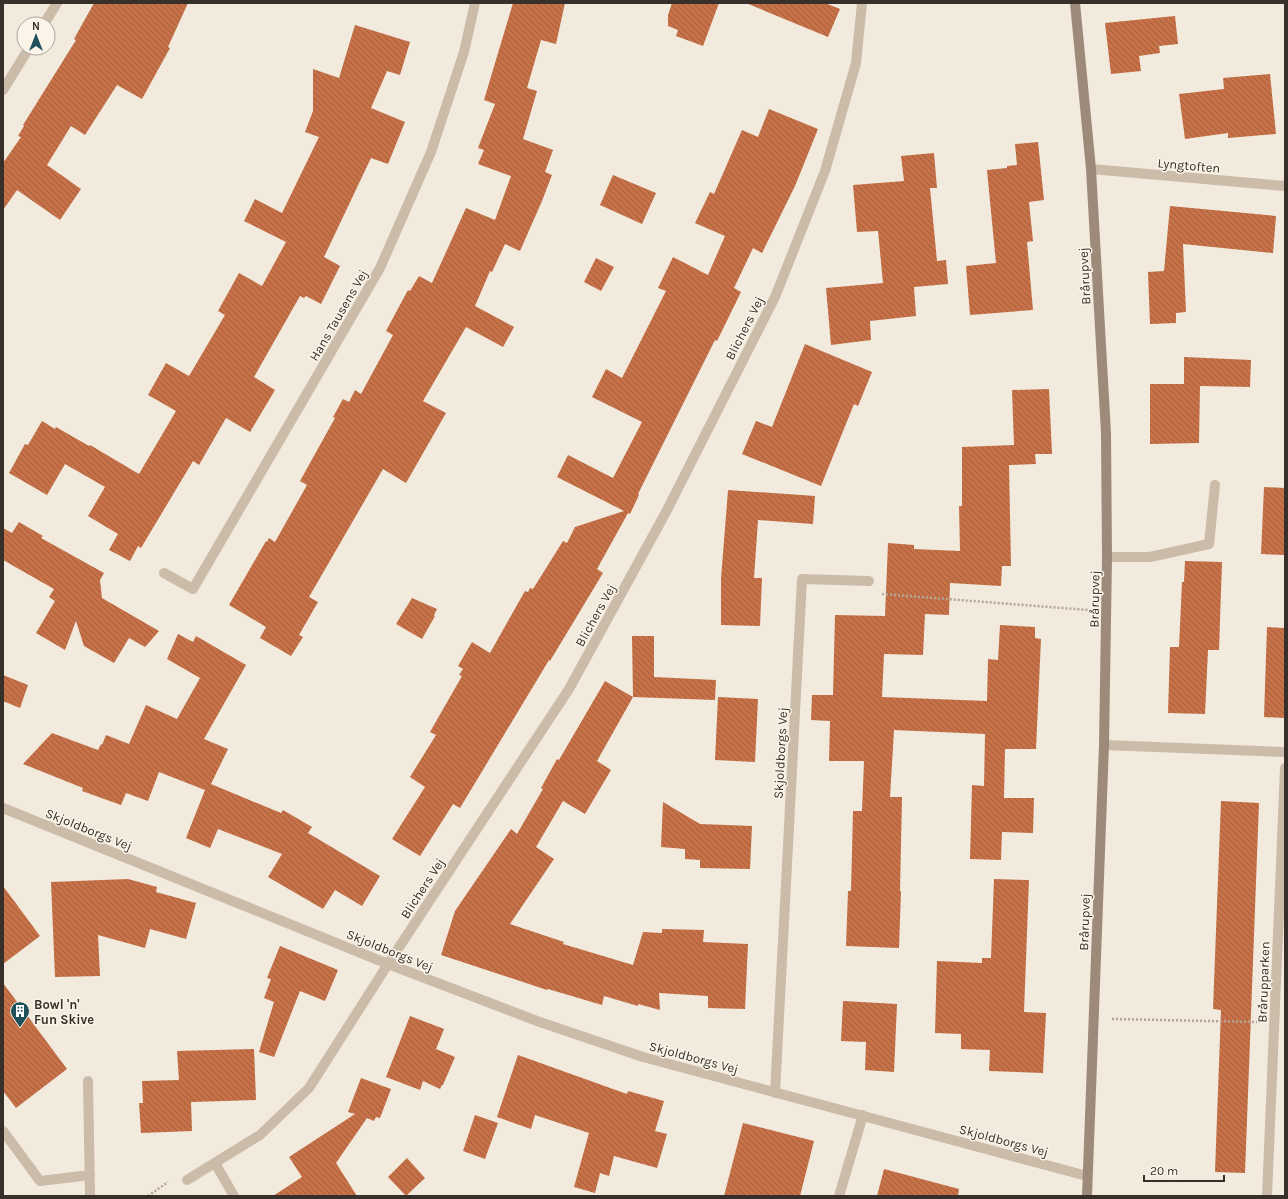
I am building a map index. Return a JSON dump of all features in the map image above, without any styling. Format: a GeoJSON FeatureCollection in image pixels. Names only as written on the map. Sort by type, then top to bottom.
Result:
{"type":"FeatureCollection","features":[{"type":"Feature","properties":{"kind":"street"},"geometry":{"type":"LineString","coordinates":[[49,16],[57,3]]}},
{"type":"Feature","properties":{"kind":"street","name":"Hans Tausens Vej"},"geometry":{"type":"LineString","coordinates":[[164,573],[193,589],[380,268],[431,152],[464,52],[475,3]]}},
{"type":"Feature","properties":{"kind":"street","name":"Blichers Vej"},"geometry":{"type":"LineString","coordinates":[[187,1180],[260,1135],[308,1088],[569,689],[666,512],[774,297],[825,171],[856,63],[862,3]]}},
{"type":"Feature","properties":{"kind":"street","name":"Brårupvej"},"geometry":{"type":"LineString","coordinates":[[1075,3],[1092,169],[1106,433],[1107,557],[1104,745],[1087,1196]]}},
{"type":"Feature","properties":{"kind":"street"},"geometry":{"type":"LineString","coordinates":[[3,90],[24,56]]}},
{"type":"Feature","properties":{"kind":"street","name":"Lyngtoften"},"geometry":{"type":"LineString","coordinates":[[1092,169],[1285,186]]}},
{"type":"Feature","properties":{"kind":"street"},"geometry":{"type":"LineString","coordinates":[[1107,557],[1150,557],[1209,544],[1215,484]]}},
{"type":"Feature","properties":{"kind":"street","name":"Skjoldborgs Vej"},"geometry":{"type":"LineString","coordinates":[[775,1092],[802,579],[869,580]]}},
{"type":"Feature","properties":{"kind":"street"},"geometry":{"type":"LineString","coordinates":[[1104,745],[1285,752]]}},
{"type":"Feature","properties":{"kind":"street","name":"Brårupparken"},"geometry":{"type":"LineString","coordinates":[[1267,1196],[1285,768]]}},
{"type":"Feature","properties":{"kind":"street","name":"Skjoldborgs Vej"},"geometry":{"type":"LineString","coordinates":[[3,808],[388,964],[532,1020],[643,1056],[1087,1176]]}},
{"type":"Feature","properties":{"kind":"street"},"geometry":{"type":"LineString","coordinates":[[88,1081],[90,1196]]}},
{"type":"Feature","properties":{"kind":"street"},"geometry":{"type":"LineString","coordinates":[[839,1196],[863,1115]]}},
{"type":"Feature","properties":{"kind":"street"},"geometry":{"type":"LineString","coordinates":[[3,1131],[40,1180],[90,1175]]}},
{"type":"Feature","properties":{"kind":"street"},"geometry":{"type":"LineString","coordinates":[[215,1163],[234,1196]]}},
{"type":"Feature","properties":{"kind":"path"},"geometry":{"type":"LineString","coordinates":[[869,580],[882,594],[1106,612]]}},
{"type":"Feature","properties":{"kind":"path"},"geometry":{"type":"LineString","coordinates":[[1093,1019],[1274,1023]]}},
{"type":"Feature","properties":{"kind":"path"},"geometry":{"type":"LineString","coordinates":[[148,1196],[168,1182],[187,1180]]}},
{"type":"Feature","properties":{"kind":"building"},"geometry":{"type":"Polygon","coordinates":[[[94,3],[188,3],[168,47],[170,48],[142,99],[117,85],[85,135],[71,126],[47,165],[81,189],[60,220],[17,190],[3,210],[3,163],[21,137],[18,136],[24,126],[23,125],[76,40],[74,39],[94,3]]]}},
{"type":"Feature","properties":{"kind":"building"},"geometry":{"type":"Polygon","coordinates":[[[513,3],[565,3],[556,44],[541,40],[527,88],[537,91],[523,139],[553,150],[545,172],[552,175],[520,251],[505,244],[492,272],[490,271],[475,306],[514,327],[503,347],[466,327],[423,401],[446,413],[406,483],[383,469],[309,597],[318,602],[299,635],[303,637],[291,656],[260,638],[266,627],[229,605],[266,541],[267,542],[269,538],[275,542],[307,485],[300,481],[335,418],[333,417],[343,399],[349,402],[355,390],[361,394],[393,335],[386,331],[408,290],[410,291],[419,276],[432,283],[466,208],[495,220],[511,176],[478,164],[484,150],[478,148],[495,104],[484,100],[513,3]]]}},
{"type":"Feature","properties":{"kind":"building"},"geometry":{"type":"Polygon","coordinates":[[[672,3],[719,3],[703,46],[676,36],[678,30],[668,26],[668,15],[672,3]]]}},
{"type":"Feature","properties":{"kind":"building"},"geometry":{"type":"Polygon","coordinates":[[[746,3],[825,3],[840,9],[828,37],[746,3]]]}},
{"type":"Feature","properties":{"kind":"building"},"geometry":{"type":"Polygon","coordinates":[[[1175,16],[1178,44],[1159,46],[1160,53],[1139,56],[1141,71],[1111,74],[1105,23],[1175,16]]]}},
{"type":"Feature","properties":{"kind":"building"},"geometry":{"type":"Polygon","coordinates":[[[355,25],[410,42],[400,75],[387,71],[371,108],[405,122],[388,164],[371,158],[324,257],[340,266],[321,304],[306,296],[304,298],[300,296],[254,377],[275,390],[250,432],[226,418],[199,465],[193,461],[141,548],[138,546],[130,561],[109,550],[118,534],[88,516],[105,487],[65,464],[47,495],[9,473],[25,444],[28,445],[42,421],[55,429],[56,427],[89,446],[90,445],[139,474],[176,411],[148,395],[166,363],[189,376],[225,315],[218,311],[239,273],[262,286],[286,242],[244,221],[255,199],[282,213],[319,137],[305,132],[313,111],[313,69],[339,78],[355,25]]]}},
{"type":"Feature","properties":{"kind":"building"},"geometry":{"type":"Polygon","coordinates":[[[1270,74],[1276,134],[1228,138],[1228,133],[1185,139],[1179,94],[1224,89],[1223,78],[1270,74]]]}},
{"type":"Feature","properties":{"kind":"building"},"geometry":{"type":"Polygon","coordinates":[[[769,109],[818,129],[795,186],[762,253],[753,248],[734,288],[741,292],[717,341],[715,340],[638,494],[639,495],[630,514],[628,513],[597,569],[603,573],[460,808],[453,804],[420,856],[392,839],[425,787],[410,777],[436,735],[430,732],[462,676],[459,675],[463,669],[458,666],[472,642],[490,653],[525,591],[528,592],[530,588],[533,589],[563,541],[567,543],[575,527],[624,511],[557,477],[568,455],[613,478],[642,422],[592,397],[606,369],[622,378],[666,291],[658,288],[673,257],[708,275],[725,236],[695,223],[710,192],[714,194],[742,130],[758,137],[769,109]]]}},
{"type":"Feature","properties":{"kind":"building"},"geometry":{"type":"Polygon","coordinates":[[[1038,142],[1044,200],[1029,202],[1033,241],[1027,242],[1033,310],[970,315],[966,266],[996,263],[987,170],[1007,168],[1007,166],[1017,165],[1015,144],[1038,142]]]}},
{"type":"Feature","properties":{"kind":"building"},"geometry":{"type":"Polygon","coordinates":[[[934,153],[937,188],[930,188],[937,261],[946,260],[948,284],[914,287],[916,316],[870,321],[871,340],[831,345],[826,288],[883,283],[878,231],[857,232],[853,185],[904,181],[901,156],[934,153]]]}},
{"type":"Feature","properties":{"kind":"building"},"geometry":{"type":"Polygon","coordinates":[[[613,175],[656,193],[642,224],[600,205],[613,175]]]}},
{"type":"Feature","properties":{"kind":"building"},"geometry":{"type":"Polygon","coordinates":[[[1170,206],[1276,216],[1273,253],[1183,244],[1186,312],[1176,313],[1176,323],[1150,324],[1148,272],[1164,271],[1170,206]]]}},
{"type":"Feature","properties":{"kind":"building"},"geometry":{"type":"Polygon","coordinates":[[[596,258],[614,267],[601,291],[584,282],[596,258]]]}},
{"type":"Feature","properties":{"kind":"building"},"geometry":{"type":"Polygon","coordinates":[[[805,344],[872,372],[858,406],[854,404],[821,486],[742,454],[756,421],[772,427],[805,344]]]}},
{"type":"Feature","properties":{"kind":"building"},"geometry":{"type":"Polygon","coordinates":[[[1184,357],[1251,360],[1250,387],[1200,386],[1199,443],[1150,444],[1150,384],[1184,384],[1184,357]]]}},
{"type":"Feature","properties":{"kind":"building"},"geometry":{"type":"Polygon","coordinates":[[[1049,389],[1052,454],[1035,454],[1036,464],[1009,465],[1011,566],[1002,566],[1001,586],[950,583],[949,615],[925,614],[923,655],[884,654],[882,697],[987,701],[988,659],[998,660],[1000,625],[1035,627],[1035,638],[1041,639],[1036,749],[1005,749],[1004,798],[1034,798],[1033,833],[1002,832],[1001,860],[970,859],[972,785],[984,786],[985,734],[894,730],[890,797],[902,797],[899,948],[846,946],[848,891],[851,891],[853,811],[862,811],[864,761],[829,761],[830,721],[811,720],[812,695],[833,695],[835,615],[885,616],[888,543],[914,545],[914,549],[960,551],[959,506],[962,506],[962,447],[1014,445],[1012,390],[1049,389]]]}},
{"type":"Feature","properties":{"kind":"building"},"geometry":{"type":"Polygon","coordinates":[[[1264,487],[1285,488],[1285,555],[1261,554],[1264,487]]]}},
{"type":"Feature","properties":{"kind":"building"},"geometry":{"type":"Polygon","coordinates":[[[728,490],[815,496],[813,524],[758,520],[754,578],[762,578],[760,626],[721,625],[721,579],[728,490]]]}},
{"type":"Feature","properties":{"kind":"building"},"geometry":{"type":"Polygon","coordinates":[[[19,522],[43,536],[41,538],[104,573],[100,580],[102,598],[159,631],[145,647],[129,638],[114,663],[84,646],[76,621],[65,650],[36,633],[55,601],[49,597],[54,589],[3,560],[3,528],[12,533],[19,522]]]}},
{"type":"Feature","properties":{"kind":"building"},"geometry":{"type":"Polygon","coordinates":[[[1185,561],[1222,562],[1219,650],[1208,650],[1205,714],[1168,713],[1170,647],[1179,647],[1182,582],[1184,582],[1185,561]]]}},
{"type":"Feature","properties":{"kind":"building"},"geometry":{"type":"Polygon","coordinates":[[[412,598],[437,609],[434,615],[435,616],[422,639],[396,624],[412,598]]]}},
{"type":"Feature","properties":{"kind":"building"},"geometry":{"type":"Polygon","coordinates":[[[1267,627],[1285,628],[1285,718],[1264,717],[1267,627]]]}},
{"type":"Feature","properties":{"kind":"building"},"geometry":{"type":"Polygon","coordinates":[[[178,634],[193,642],[196,636],[246,665],[204,739],[228,749],[211,784],[281,813],[283,810],[312,827],[308,833],[380,876],[362,906],[335,890],[323,909],[268,877],[282,854],[218,829],[210,848],[186,838],[205,790],[159,772],[148,801],[126,793],[121,805],[82,791],[83,788],[23,764],[52,733],[98,750],[106,735],[129,744],[146,705],[177,719],[200,678],[167,659],[178,634]]]}},
{"type":"Feature","properties":{"kind":"building"},"geometry":{"type":"Polygon","coordinates":[[[632,636],[654,636],[654,677],[716,680],[715,700],[633,697],[632,636]]]}},
{"type":"Feature","properties":{"kind":"building"},"geometry":{"type":"Polygon","coordinates":[[[3,675],[28,685],[20,708],[3,701],[3,675]]]}},
{"type":"Feature","properties":{"kind":"building"},"geometry":{"type":"Polygon","coordinates":[[[605,681],[633,697],[597,761],[611,770],[585,814],[563,801],[536,847],[554,859],[510,924],[564,942],[563,944],[633,965],[643,932],[662,933],[662,929],[704,930],[703,942],[748,944],[745,1009],[708,1008],[708,996],[659,993],[660,1010],[638,1004],[638,1006],[604,996],[602,1005],[548,989],[547,990],[441,955],[455,911],[511,829],[517,834],[543,789],[541,788],[557,759],[559,760],[605,681]]]}},
{"type":"Feature","properties":{"kind":"building"},"geometry":{"type":"Polygon","coordinates":[[[718,697],[758,699],[755,762],[715,760],[718,697]]]}},
{"type":"Feature","properties":{"kind":"building"},"geometry":{"type":"Polygon","coordinates":[[[1221,801],[1259,803],[1245,1173],[1215,1172],[1221,1010],[1213,1009],[1221,801]]]}},
{"type":"Feature","properties":{"kind":"building"},"geometry":{"type":"Polygon","coordinates":[[[663,802],[700,824],[752,826],[750,869],[700,868],[700,860],[685,859],[685,849],[661,847],[663,802]]]}},
{"type":"Feature","properties":{"kind":"building"},"geometry":{"type":"Polygon","coordinates":[[[128,879],[157,887],[156,892],[196,903],[186,939],[150,929],[145,948],[98,935],[100,976],[55,977],[51,882],[128,879]]]}},
{"type":"Feature","properties":{"kind":"building"},"geometry":{"type":"Polygon","coordinates":[[[994,879],[1029,880],[1024,1012],[1046,1013],[1043,1073],[989,1071],[990,1050],[961,1049],[961,1034],[935,1033],[937,961],[982,963],[982,958],[991,958],[994,879]]]}},
{"type":"Feature","properties":{"kind":"building"},"geometry":{"type":"Polygon","coordinates":[[[3,886],[40,936],[3,964],[3,886]]]}},
{"type":"Feature","properties":{"kind":"building"},"geometry":{"type":"Polygon","coordinates":[[[280,946],[338,970],[325,1001],[300,991],[274,1057],[259,1052],[274,1002],[264,998],[271,979],[267,978],[280,946]]]}},
{"type":"Feature","properties":{"kind":"building","name":"Bowl 'n' Fun Skive"},"geometry":{"type":"Polygon","coordinates":[[[3,983],[67,1069],[16,1108],[3,1091],[3,983]]]}},
{"type":"Feature","properties":{"kind":"building"},"geometry":{"type":"Polygon","coordinates":[[[843,1001],[897,1004],[894,1072],[865,1070],[866,1042],[841,1041],[843,1001]]]}},
{"type":"Feature","properties":{"kind":"building"},"geometry":{"type":"Polygon","coordinates":[[[410,1016],[444,1029],[436,1049],[455,1057],[440,1089],[423,1081],[420,1090],[386,1077],[410,1016]]]}},
{"type":"Feature","properties":{"kind":"building"},"geometry":{"type":"Polygon","coordinates":[[[254,1049],[256,1100],[191,1102],[192,1131],[141,1133],[139,1103],[143,1103],[142,1081],[179,1080],[177,1051],[254,1049]]]}},
{"type":"Feature","properties":{"kind":"building"},"geometry":{"type":"Polygon","coordinates":[[[518,1055],[627,1094],[628,1091],[664,1101],[655,1131],[667,1134],[657,1168],[614,1156],[609,1176],[600,1173],[595,1193],[574,1187],[589,1133],[535,1115],[531,1129],[497,1117],[518,1055]]]}},
{"type":"Feature","properties":{"kind":"building"},"geometry":{"type":"Polygon","coordinates":[[[361,1078],[391,1089],[380,1118],[376,1117],[374,1121],[367,1118],[336,1163],[357,1196],[273,1196],[302,1177],[289,1157],[355,1114],[348,1112],[361,1078]]]}},
{"type":"Feature","properties":{"kind":"building"},"geometry":{"type":"Polygon","coordinates":[[[475,1115],[498,1123],[485,1159],[463,1151],[475,1115]]]}},
{"type":"Feature","properties":{"kind":"building"},"geometry":{"type":"Polygon","coordinates":[[[743,1123],[814,1141],[800,1196],[724,1196],[743,1123]]]}},
{"type":"Feature","properties":{"kind":"building"},"geometry":{"type":"Polygon","coordinates":[[[407,1158],[425,1178],[406,1196],[388,1177],[407,1158]]]}},
{"type":"Feature","properties":{"kind":"building"},"geometry":{"type":"Polygon","coordinates":[[[884,1169],[959,1189],[958,1196],[877,1196],[884,1169]]]}},
{"type":"Feature","properties":{"kind":"place","name":"Bowl 'n' Fun Skive"},"geometry":{"type":"Point","coordinates":[20,1028]}}]}
